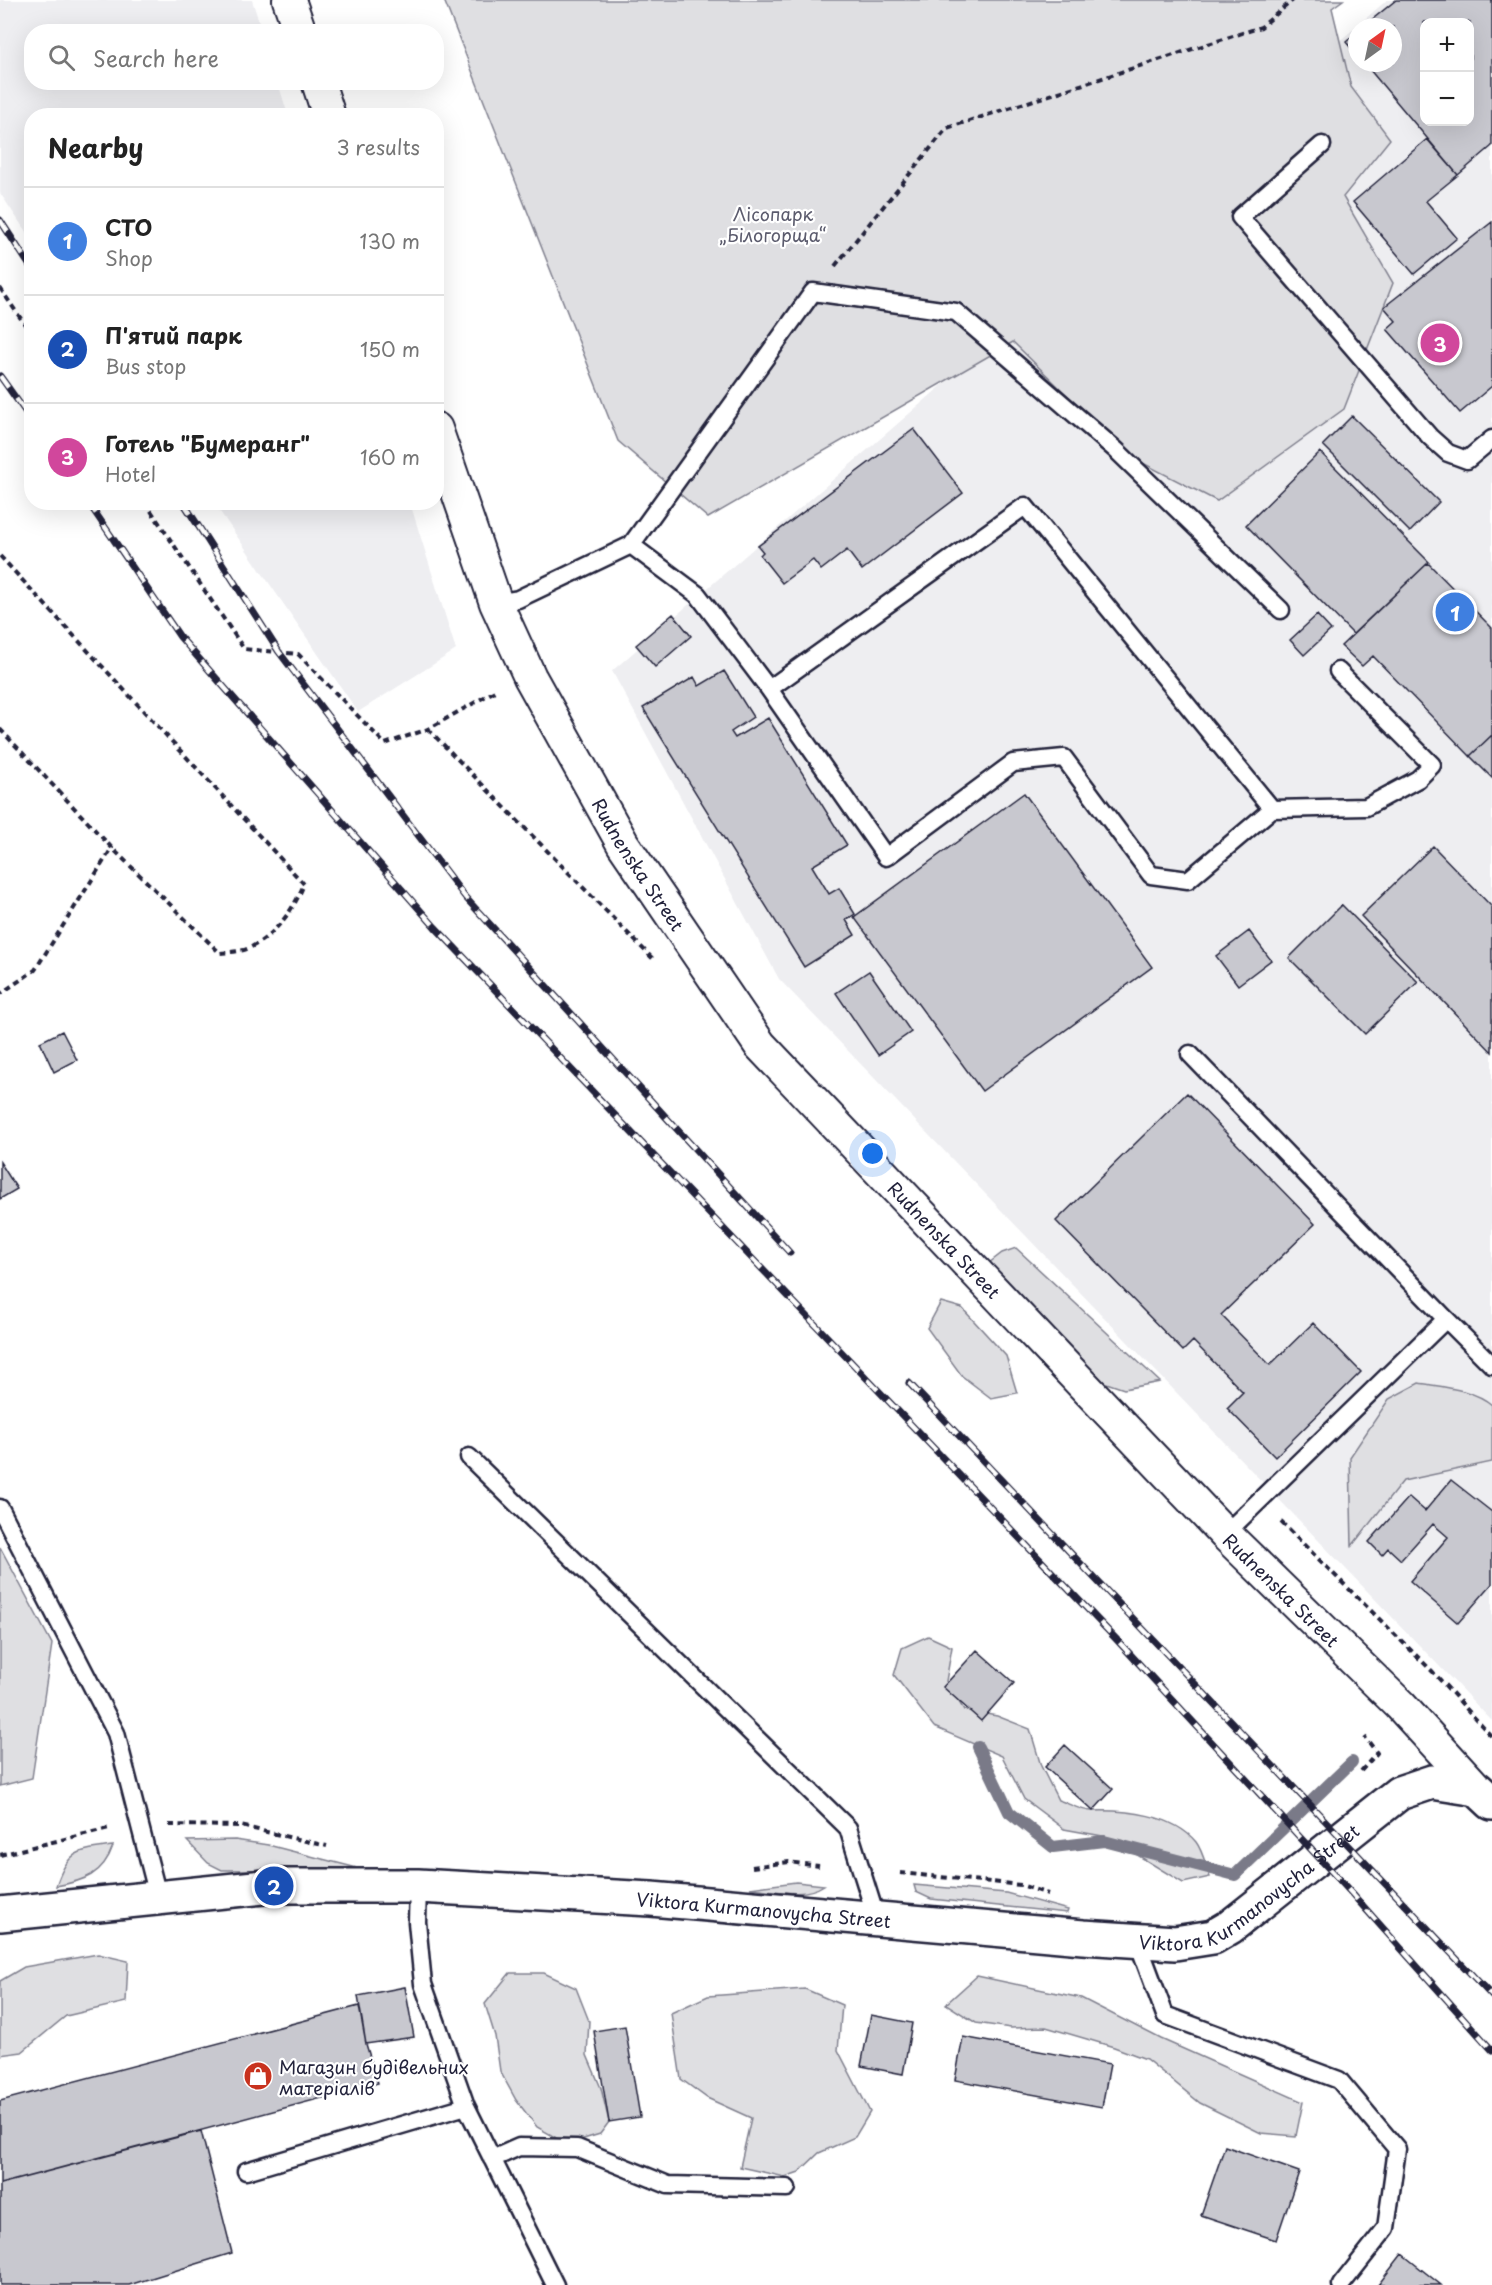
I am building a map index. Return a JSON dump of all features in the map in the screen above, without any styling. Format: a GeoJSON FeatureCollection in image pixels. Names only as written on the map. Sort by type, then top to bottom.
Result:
{"type":"FeatureCollection","features":[{"type":"Feature","properties":{"kind":"street"},"geometry":{"type":"LineString","coordinates":[[289,0],[297,24]]}},
{"type":"Feature","properties":{"kind":"street"},"geometry":{"type":"LineString","coordinates":[[321,90],[326,108]]}},
{"type":"Feature","properties":{"kind":"street","name":"Rudnenska Street"},"geometry":{"type":"LineString","coordinates":[[444,452],[496,603],[530,677],[623,844],[760,1045],[1225,1534],[1400,1704],[1484,1796]]}},
{"type":"Feature","properties":{"kind":"street","name":"Viktora Kurmanovycha Street"},"geometry":{"type":"LineString","coordinates":[[0,1914],[158,1896],[274,1886],[418,1886],[651,1899],[1175,1943],[1213,1937],[1230,1927],[1399,1793],[1432,1782],[1484,1796]]}},
{"type":"Feature","properties":{"kind":"lane"},"geometry":{"type":"LineString","coordinates":[[1322,145],[1240,217],[1389,393],[1442,448],[1448,453],[1467,460],[1492,438]]}},
{"type":"Feature","properties":{"kind":"lane"},"geometry":{"type":"LineString","coordinates":[[496,603],[518,599],[631,545],[813,292],[956,312],[1116,450],[1281,610]]}},
{"type":"Feature","properties":{"kind":"lane"},"geometry":{"type":"LineString","coordinates":[[770,689],[1025,506],[1272,809]]}},
{"type":"Feature","properties":{"kind":"lane"},"geometry":{"type":"LineString","coordinates":[[631,545],[698,595],[770,689],[886,857],[1013,763],[1064,758],[1151,875],[1188,880],[1272,809],[1366,807],[1418,779],[1432,765],[1338,671]]}},
{"type":"Feature","properties":{"kind":"lane"},"geometry":{"type":"LineString","coordinates":[[1190,1054],[1446,1319],[1490,1360]]}},
{"type":"Feature","properties":{"kind":"lane"},"geometry":{"type":"LineString","coordinates":[[1225,1534],[1446,1319]]}},
{"type":"Feature","properties":{"kind":"lane"},"geometry":{"type":"LineString","coordinates":[[469,1457],[848,1828],[876,1917]]}},
{"type":"Feature","properties":{"kind":"lane"},"geometry":{"type":"LineString","coordinates":[[0,1508],[116,1733],[158,1896]]}},
{"type":"Feature","properties":{"kind":"lane"},"geometry":{"type":"LineString","coordinates":[[418,1886],[417,1922],[423,1984],[466,2106],[550,2284]]}},
{"type":"Feature","properties":{"kind":"lane"},"geometry":{"type":"LineString","coordinates":[[1137,1940],[1165,2015],[1339,2080],[1397,2149],[1386,2228],[1341,2285]]}},
{"type":"Feature","properties":{"kind":"lane"},"geometry":{"type":"LineString","coordinates":[[246,2170],[466,2106]]}},
{"type":"Feature","properties":{"kind":"lane"},"geometry":{"type":"LineString","coordinates":[[492,2159],[519,2147],[577,2148],[668,2185],[787,2188]]}},
{"type":"Feature","properties":{"kind":"path"},"geometry":{"type":"LineString","coordinates":[[813,292],[947,128],[1261,27],[1293,0]]}},
{"type":"Feature","properties":{"kind":"path"},"geometry":{"type":"LineString","coordinates":[[0,288],[24,323]]}},
{"type":"Feature","properties":{"kind":"path"},"geometry":{"type":"LineString","coordinates":[[150,510],[244,649],[298,654],[385,744],[428,729],[503,686]]}},
{"type":"Feature","properties":{"kind":"path"},"geometry":{"type":"LineString","coordinates":[[0,556],[304,884],[295,907],[275,928],[248,949],[220,953],[112,848],[0,729]]}},
{"type":"Feature","properties":{"kind":"path"},"geometry":{"type":"LineString","coordinates":[[428,729],[662,968]]}},
{"type":"Feature","properties":{"kind":"path"},"geometry":{"type":"LineString","coordinates":[[0,994],[35,970],[112,848]]}},
{"type":"Feature","properties":{"kind":"path"},"geometry":{"type":"LineString","coordinates":[[1259,1501],[1433,1672],[1492,1737]]}},
{"type":"Feature","properties":{"kind":"path"},"geometry":{"type":"LineString","coordinates":[[1355,1778],[1377,1753],[1365,1737]]}},
{"type":"Feature","properties":{"kind":"path"},"geometry":{"type":"LineString","coordinates":[[0,1855],[108,1828]]}},
{"type":"Feature","properties":{"kind":"path"},"geometry":{"type":"LineString","coordinates":[[900,1873],[1021,1886],[1053,1895]]}},
{"type":"Feature","properties":{"kind":"shaded area"},"geometry":{"type":"Polygon","coordinates":[[[0,0],[252,0],[260,24],[24,24],[24,90],[280,90],[286,108],[24,108],[24,229],[0,193],[0,0]]]}},
{"type":"Feature","properties":{"kind":"shaded area"},"geometry":{"type":"Polygon","coordinates":[[[1387,0],[1492,0],[1492,1721],[779,979],[612,671],[1348,34],[1348,72],[1402,72],[1402,18],[1366,18],[1387,0]]]}},
{"type":"Feature","properties":{"kind":"shaded area"},"geometry":{"type":"Polygon","coordinates":[[[219,510],[412,510],[456,650],[358,712],[219,510]]]}},
{"type":"Feature","properties":{"kind":"green space","name":"Лісопарк „Білогорща“"},"geometry":{"type":"Polygon","coordinates":[[[444,0],[1343,0],[1332,8],[1351,87],[1390,139],[1343,197],[1393,283],[1344,409],[1217,501],[1129,456],[1013,342],[708,518],[618,441],[444,0]]]}},
{"type":"Feature","properties":{"kind":"green space"},"geometry":{"type":"Polygon","coordinates":[[[1016,1248],[1160,1382],[1124,1389],[1092,1378],[989,1263],[1002,1253],[1016,1248]]]}},
{"type":"Feature","properties":{"kind":"green space"},"geometry":{"type":"Polygon","coordinates":[[[941,1302],[962,1308],[1006,1356],[1017,1393],[991,1398],[962,1376],[927,1328],[941,1302]]]}},
{"type":"Feature","properties":{"kind":"green space"},"geometry":{"type":"Polygon","coordinates":[[[1419,1383],[1467,1392],[1492,1405],[1492,1462],[1403,1481],[1352,1546],[1350,1457],[1389,1399],[1419,1383]]]}},
{"type":"Feature","properties":{"kind":"green space"},"geometry":{"type":"Polygon","coordinates":[[[0,1547],[52,1644],[32,1778],[0,1786],[0,1547]]]}},
{"type":"Feature","properties":{"kind":"green space"},"geometry":{"type":"Polygon","coordinates":[[[928,1636],[952,1647],[946,1681],[964,1710],[997,1716],[1030,1729],[1041,1766],[1058,1800],[1089,1811],[1134,1813],[1175,1825],[1196,1842],[1210,1877],[1183,1883],[1108,1837],[1064,1829],[1024,1799],[1002,1756],[934,1727],[894,1675],[902,1648],[928,1636]]]}},
{"type":"Feature","properties":{"kind":"green space"},"geometry":{"type":"Polygon","coordinates":[[[235,1840],[268,1845],[361,1869],[222,1870],[208,1863],[187,1841],[235,1840]]]}},
{"type":"Feature","properties":{"kind":"green space"},"geometry":{"type":"Polygon","coordinates":[[[113,1846],[104,1864],[91,1875],[75,1882],[56,1886],[65,1865],[76,1854],[113,1846]]]}},
{"type":"Feature","properties":{"kind":"green space"},"geometry":{"type":"Polygon","coordinates":[[[796,1882],[824,1885],[798,1893],[750,1888],[796,1882]]]}},
{"type":"Feature","properties":{"kind":"green space"},"geometry":{"type":"Polygon","coordinates":[[[914,1885],[1006,1893],[1068,1910],[1067,1913],[931,1899],[916,1892],[914,1885]]]}},
{"type":"Feature","properties":{"kind":"green space"},"geometry":{"type":"Polygon","coordinates":[[[98,1954],[128,1961],[126,2002],[66,2016],[22,2052],[0,2055],[0,1981],[24,1967],[98,1954]]]}},
{"type":"Feature","properties":{"kind":"green space"},"geometry":{"type":"Polygon","coordinates":[[[510,1973],[544,1973],[576,1988],[589,2021],[587,2055],[601,2088],[609,2122],[600,2134],[567,2144],[537,2127],[516,2100],[500,2071],[495,2036],[485,2004],[510,1973]]]}},
{"type":"Feature","properties":{"kind":"green space"},"geometry":{"type":"Polygon","coordinates":[[[977,1976],[1081,1998],[1161,2039],[1303,2102],[1296,2136],[1261,2133],[1200,2103],[1146,2059],[1114,2047],[1046,2027],[1011,2028],[976,2023],[946,2004],[977,1976]]]}},
{"type":"Feature","properties":{"kind":"green space"},"geometry":{"type":"Polygon","coordinates":[[[805,1989],[842,2005],[838,2050],[870,2112],[855,2137],[819,2153],[799,2172],[785,2177],[740,2167],[751,2118],[707,2098],[681,2079],[671,2013],[708,1996],[805,1989]]]}},
{"type":"Feature","properties":{"kind":"building"},"geometry":{"type":"Polygon","coordinates":[[[1396,0],[1492,0],[1492,146],[1458,175],[1372,72],[1402,72],[1402,18],[1374,18],[1396,0]]]}},
{"type":"Feature","properties":{"kind":"building"},"geometry":{"type":"Polygon","coordinates":[[[1427,139],[1458,175],[1426,201],[1457,238],[1414,274],[1353,202],[1427,139]]]}},
{"type":"Feature","properties":{"kind":"building"},"geometry":{"type":"Polygon","coordinates":[[[1492,222],[1492,386],[1460,413],[1387,329],[1396,321],[1384,307],[1492,222]]]}},
{"type":"Feature","properties":{"kind":"building"},"geometry":{"type":"Polygon","coordinates":[[[1352,416],[1439,502],[1410,532],[1323,445],[1352,416]]]}},
{"type":"Feature","properties":{"kind":"building"},"geometry":{"type":"Polygon","coordinates":[[[914,429],[963,493],[862,570],[847,550],[821,570],[813,560],[782,583],[760,555],[763,552],[758,546],[914,429]]]}},
{"type":"Feature","properties":{"kind":"building"},"geometry":{"type":"Polygon","coordinates":[[[1320,452],[1429,562],[1353,634],[1246,525],[1320,452]]]}},
{"type":"Feature","properties":{"kind":"building"},"geometry":{"type":"Polygon","coordinates":[[[1428,563],[1492,628],[1492,735],[1470,756],[1373,656],[1362,666],[1341,646],[1428,563]]]}},
{"type":"Feature","properties":{"kind":"building"},"geometry":{"type":"Polygon","coordinates":[[[673,614],[691,636],[655,667],[636,645],[673,614]]]}},
{"type":"Feature","properties":{"kind":"building"},"geometry":{"type":"Polygon","coordinates":[[[1317,615],[1331,630],[1304,655],[1290,640],[1317,615]]]}},
{"type":"Feature","properties":{"kind":"building"},"geometry":{"type":"Polygon","coordinates":[[[724,671],[753,717],[731,732],[735,738],[768,718],[847,845],[812,866],[829,894],[839,888],[855,914],[846,920],[855,935],[804,967],[643,708],[694,677],[699,686],[724,671]]]}},
{"type":"Feature","properties":{"kind":"building"},"geometry":{"type":"Polygon","coordinates":[[[1492,735],[1492,778],[1470,756],[1492,735]]]}},
{"type":"Feature","properties":{"kind":"building"},"geometry":{"type":"Polygon","coordinates":[[[1024,793],[1152,967],[982,1091],[854,917],[1024,793]]]}},
{"type":"Feature","properties":{"kind":"building"},"geometry":{"type":"Polygon","coordinates":[[[1433,846],[1492,907],[1492,1052],[1361,916],[1433,846]]]}},
{"type":"Feature","properties":{"kind":"building"},"geometry":{"type":"Polygon","coordinates":[[[1342,905],[1418,982],[1365,1034],[1289,958],[1342,905]]]}},
{"type":"Feature","properties":{"kind":"building"},"geometry":{"type":"Polygon","coordinates":[[[1249,931],[1271,960],[1238,985],[1216,956],[1249,931]]]}},
{"type":"Feature","properties":{"kind":"building"},"geometry":{"type":"Polygon","coordinates":[[[869,971],[911,1032],[878,1055],[836,993],[869,971]]]}},
{"type":"Feature","properties":{"kind":"building"},"geometry":{"type":"Polygon","coordinates":[[[62,1031],[77,1060],[54,1072],[40,1042],[62,1031]]]}},
{"type":"Feature","properties":{"kind":"building"},"geometry":{"type":"Polygon","coordinates":[[[1187,1093],[1315,1224],[1221,1315],[1270,1365],[1313,1323],[1361,1372],[1275,1457],[1227,1408],[1243,1392],[1193,1341],[1183,1351],[1056,1221],[1187,1093]]]}},
{"type":"Feature","properties":{"kind":"building"},"geometry":{"type":"Polygon","coordinates":[[[0,1162],[17,1189],[0,1199],[0,1162]]]}},
{"type":"Feature","properties":{"kind":"building"},"geometry":{"type":"Polygon","coordinates":[[[1451,1480],[1492,1512],[1492,1584],[1458,1623],[1410,1581],[1448,1537],[1433,1524],[1401,1560],[1388,1548],[1382,1555],[1369,1542],[1409,1497],[1425,1511],[1451,1480]]]}},
{"type":"Feature","properties":{"kind":"building"},"geometry":{"type":"Polygon","coordinates":[[[977,1650],[1014,1683],[981,1721],[943,1687],[977,1650]]]}},
{"type":"Feature","properties":{"kind":"building"},"geometry":{"type":"Polygon","coordinates":[[[1065,1745],[1113,1789],[1093,1811],[1045,1767],[1065,1745]]]}},
{"type":"Feature","properties":{"kind":"building"},"geometry":{"type":"Polygon","coordinates":[[[405,1987],[414,2037],[366,2044],[358,1996],[405,1987]]]}},
{"type":"Feature","properties":{"kind":"building"},"geometry":{"type":"Polygon","coordinates":[[[359,2006],[366,2044],[378,2083],[0,2184],[0,2101],[359,2006]]]}},
{"type":"Feature","properties":{"kind":"building"},"geometry":{"type":"Polygon","coordinates":[[[871,2015],[912,2023],[903,2074],[861,2066],[871,2015]]]}},
{"type":"Feature","properties":{"kind":"building"},"geometry":{"type":"Polygon","coordinates":[[[625,2026],[640,2117],[609,2122],[594,2031],[625,2026]]]}},
{"type":"Feature","properties":{"kind":"building"},"geometry":{"type":"Polygon","coordinates":[[[963,2037],[1110,2064],[1102,2107],[955,2080],[963,2037]]]}},
{"type":"Feature","properties":{"kind":"building"},"geometry":{"type":"Polygon","coordinates":[[[201,2131],[232,2253],[129,2285],[0,2285],[0,2184],[201,2131]]]}},
{"type":"Feature","properties":{"kind":"building"},"geometry":{"type":"Polygon","coordinates":[[[1225,2146],[1299,2172],[1276,2240],[1201,2215],[1225,2146]]]}},
{"type":"Feature","properties":{"kind":"building"},"geometry":{"type":"Polygon","coordinates":[[[1402,2254],[1441,2285],[1378,2285],[1402,2254]]]}},
{"type":"Feature","properties":{"kind":"waterway"},"geometry":{"type":"LineString","coordinates":[[978,1747],[1009,1812],[1053,1847],[1104,1841],[1235,1875],[1352,1762]]}},
{"type":"Feature","properties":{"kind":"railway"},"geometry":{"type":"LineString","coordinates":[[0,220],[24,257]]}},
{"type":"Feature","properties":{"kind":"railway"},"geometry":{"type":"LineString","coordinates":[[0,376],[24,410]]}},
{"type":"Feature","properties":{"kind":"railway"},"geometry":{"type":"LineString","coordinates":[[93,510],[180,637],[435,927],[1117,1640],[1346,1887],[1492,2050]]}},
{"type":"Feature","properties":{"kind":"railway"},"geometry":{"type":"LineString","coordinates":[[188,510],[279,652],[465,897],[790,1253]]}},
{"type":"Feature","properties":{"kind":"railway"},"geometry":{"type":"LineString","coordinates":[[909,1383],[1492,1996]]}},
{"type":"Feature","properties":{"kind":"place","name":"Готель \"Бумеранг\""},"geometry":{"type":"Point","coordinates":[1440,343]}},
{"type":"Feature","properties":{"kind":"place","name":"СТО"},"geometry":{"type":"Point","coordinates":[1455,612]}},
{"type":"Feature","properties":{"kind":"place","name":"П'ятий парк"},"geometry":{"type":"Point","coordinates":[274,1886]}},
{"type":"Feature","properties":{"kind":"place","name":"Магазин будівельних матеріалів"},"geometry":{"type":"Point","coordinates":[258,2076]}}]}
